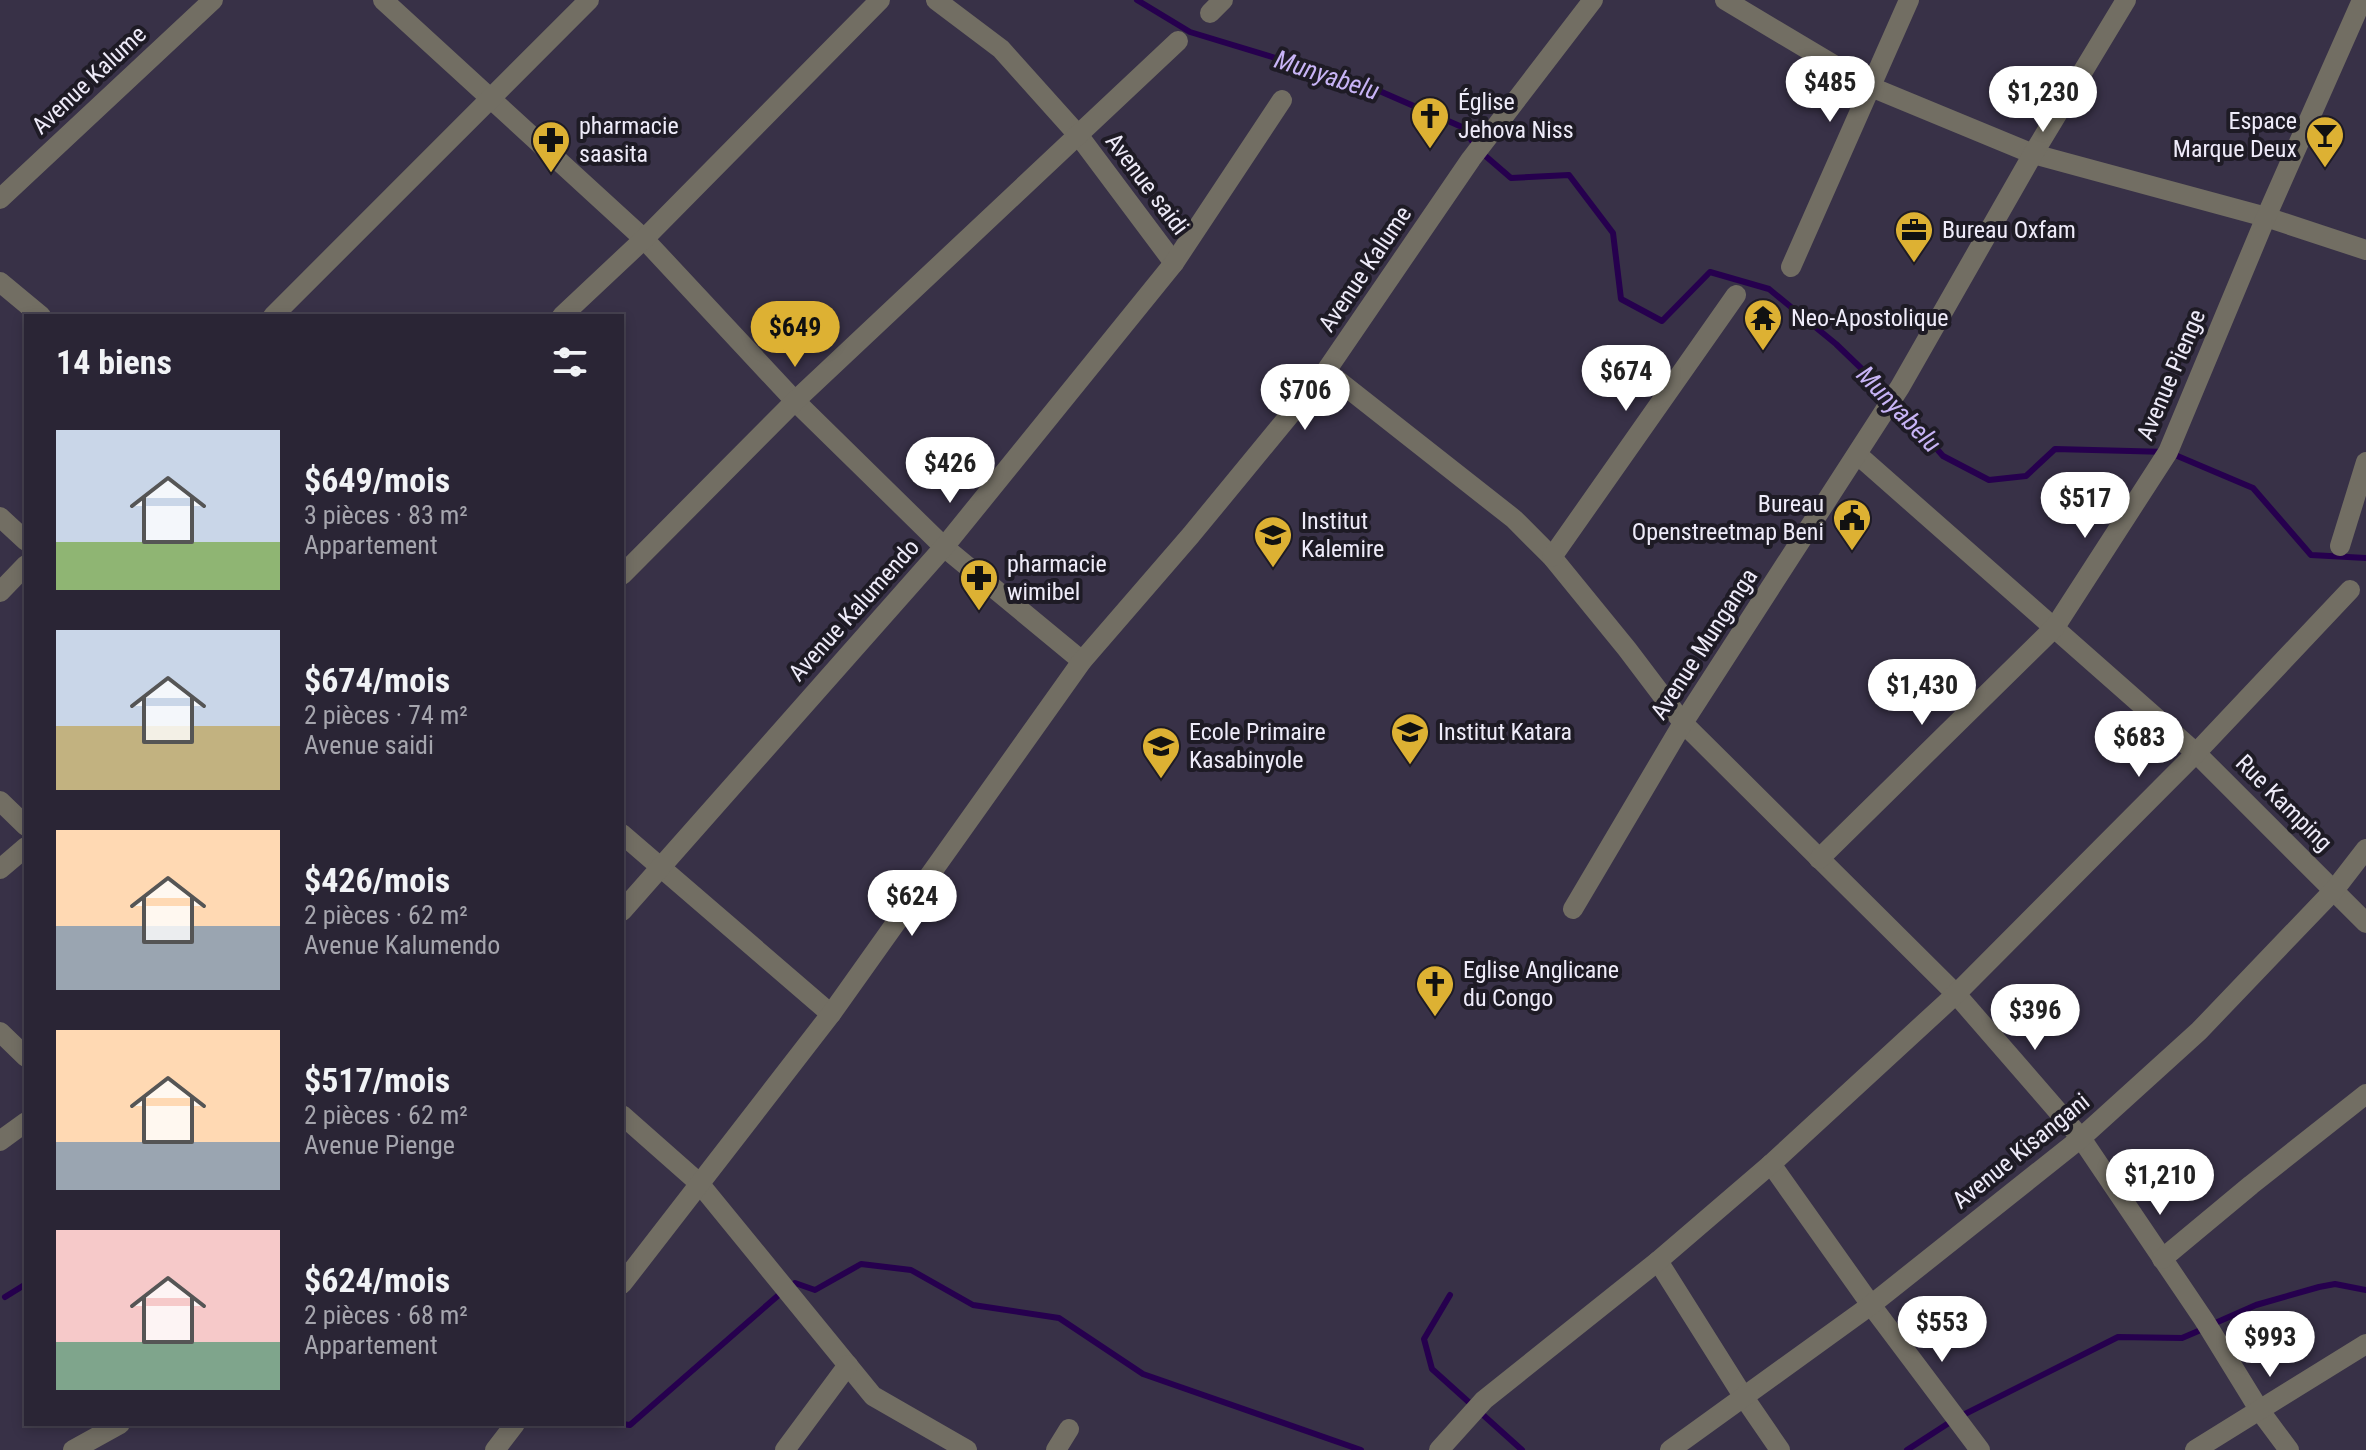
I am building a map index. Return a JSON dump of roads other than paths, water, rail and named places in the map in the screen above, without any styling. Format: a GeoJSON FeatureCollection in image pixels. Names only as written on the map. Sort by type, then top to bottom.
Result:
{"type":"FeatureCollection","features":[{"type":"Feature","properties":{"kind":"street","name":"Avenue Kalume"},"geometry":{"type":"LineString","coordinates":[[0,199],[213,0]]}},
{"type":"Feature","properties":{"kind":"street"},"geometry":{"type":"LineString","coordinates":[[383,0],[644,239],[795,401],[944,547],[1082,661]]}},
{"type":"Feature","properties":{"kind":"street"},"geometry":{"type":"LineString","coordinates":[[275,314],[589,0]]}},
{"type":"Feature","properties":{"kind":"street"},"geometry":{"type":"LineString","coordinates":[[564,314],[644,239],[880,0]]}},
{"type":"Feature","properties":{"kind":"street","name":"Avenue saidi"},"geometry":{"type":"LineString","coordinates":[[936,0],[1001,49],[1079,136],[1174,263]]}},
{"type":"Feature","properties":{"kind":"street","name":"Avenue Kalume"},"geometry":{"type":"LineString","coordinates":[[624,1281],[831,1014],[1082,661],[1326,371],[1471,159],[1593,0]]}},
{"type":"Feature","properties":{"kind":"street"},"geometry":{"type":"LineString","coordinates":[[1725,0],[1871,87],[2033,154],[2266,217],[2366,250]]}},
{"type":"Feature","properties":{"kind":"street"},"geometry":{"type":"LineString","coordinates":[[1791,267],[1909,0]]}},
{"type":"Feature","properties":{"kind":"street"},"geometry":{"type":"LineString","coordinates":[[2033,154],[2126,0]]}},
{"type":"Feature","properties":{"kind":"street","name":"Avenue Pienge"},"geometry":{"type":"LineString","coordinates":[[1819,859],[2055,627],[2152,478],[2168,452],[2266,217],[2362,0]]}},
{"type":"Feature","properties":{"kind":"street"},"geometry":{"type":"LineString","coordinates":[[624,573],[795,401],[1178,41]]}},
{"type":"Feature","properties":{"kind":"street","name":"Avenue Kalumendo"},"geometry":{"type":"LineString","coordinates":[[624,909],[944,547],[1174,263],[1282,100]]}},
{"type":"Feature","properties":{"kind":"street","name":"Avenue Munganga"},"geometry":{"type":"LineString","coordinates":[[1573,909],[1683,723],[1900,387],[2033,154]]}},
{"type":"Feature","properties":{"kind":"street"},"geometry":{"type":"LineString","coordinates":[[0,282],[39,314]]}},
{"type":"Feature","properties":{"kind":"street"},"geometry":{"type":"LineString","coordinates":[[1552,557],[1736,295]]}},
{"type":"Feature","properties":{"kind":"street"},"geometry":{"type":"LineString","coordinates":[[1326,371],[1514,519],[1552,557],[1683,723],[1956,994],[2081,1138],[2209,1327],[2260,1411],[2289,1450]]}},
{"type":"Feature","properties":{"kind":"street","name":"Rue Kamping"},"geometry":{"type":"LineString","coordinates":[[1858,455],[2196,753],[2366,923]]}},
{"type":"Feature","properties":{"kind":"street"},"geometry":{"type":"LineString","coordinates":[[2340,546],[2366,462]]}},
{"type":"Feature","properties":{"kind":"street"},"geometry":{"type":"LineString","coordinates":[[0,517],[24,539]]}},
{"type":"Feature","properties":{"kind":"street"},"geometry":{"type":"LineString","coordinates":[[0,592],[24,567]]}},
{"type":"Feature","properties":{"kind":"street"},"geometry":{"type":"LineString","coordinates":[[1439,1450],[1484,1400],[1658,1261],[1771,1164],[1956,994],[2196,753],[2350,590]]}},
{"type":"Feature","properties":{"kind":"street"},"geometry":{"type":"LineString","coordinates":[[0,801],[24,824]]}},
{"type":"Feature","properties":{"kind":"street"},"geometry":{"type":"LineString","coordinates":[[624,836],[831,1014]]}},
{"type":"Feature","properties":{"kind":"street"},"geometry":{"type":"LineString","coordinates":[[0,869],[24,849]]}},
{"type":"Feature","properties":{"kind":"street","name":"Avenue Kisangani"},"geometry":{"type":"LineString","coordinates":[[1670,1450],[1871,1305],[2081,1138],[2199,1031],[2335,889],[2366,849]]}},
{"type":"Feature","properties":{"kind":"street"},"geometry":{"type":"LineString","coordinates":[[0,1032],[24,1055]]}},
{"type":"Feature","properties":{"kind":"street"},"geometry":{"type":"LineString","coordinates":[[2162,1259],[2366,1094]]}},
{"type":"Feature","properties":{"kind":"street"},"geometry":{"type":"LineString","coordinates":[[624,1117],[699,1183],[873,1396],[967,1450]]}},
{"type":"Feature","properties":{"kind":"street"},"geometry":{"type":"LineString","coordinates":[[0,1141],[24,1123]]}},
{"type":"Feature","properties":{"kind":"street"},"geometry":{"type":"LineString","coordinates":[[1771,1164],[1871,1305],[1980,1450]]}},
{"type":"Feature","properties":{"kind":"street"},"geometry":{"type":"LineString","coordinates":[[1658,1261],[1780,1450]]}},
{"type":"Feature","properties":{"kind":"street"},"geometry":{"type":"LineString","coordinates":[[2195,1450],[2366,1344]]}},
{"type":"Feature","properties":{"kind":"street"},"geometry":{"type":"LineString","coordinates":[[785,1450],[848,1365]]}},
{"type":"Feature","properties":{"kind":"street"},"geometry":{"type":"LineString","coordinates":[[73,1450],[115,1426]]}},
{"type":"Feature","properties":{"kind":"street"},"geometry":{"type":"LineString","coordinates":[[495,1450],[513,1426]]}},
{"type":"Feature","properties":{"kind":"street"},"geometry":{"type":"LineString","coordinates":[[1056,1450],[1069,1429]]}},
{"type":"Feature","properties":{"kind":"waterway","name":"Munyabelu"},"geometry":{"type":"LineString","coordinates":[[1137,0],[1190,32],[1368,86],[1462,127],[1475,145]]}},
{"type":"Feature","properties":{"kind":"waterway","name":"Munyabelu"},"geometry":{"type":"LineString","coordinates":[[1482,153],[1511,178],[1569,175],[1613,233],[1621,299],[1662,321],[1710,272],[1769,289],[1836,344],[1893,399],[1943,456],[1989,480],[2026,476],[2055,449],[2168,452],[2253,488],[2311,555],[2366,558]]}},
{"type":"Feature","properties":{"kind":"waterway"},"geometry":{"type":"LineString","coordinates":[[795,1283],[815,1290],[861,1264],[911,1270],[973,1305],[1059,1318],[1143,1374],[1361,1450]]}},
{"type":"Feature","properties":{"kind":"waterway"},"geometry":{"type":"LineString","coordinates":[[2213,1324],[2256,1305],[2319,1287],[2335,1284],[2366,1290]]}},
{"type":"Feature","properties":{"kind":"waterway"},"geometry":{"type":"LineString","coordinates":[[5,1297],[24,1285]]}},
{"type":"Feature","properties":{"kind":"waterway"},"geometry":{"type":"LineString","coordinates":[[624,1424],[630,1425],[781,1293]]}},
{"type":"Feature","properties":{"kind":"waterway"},"geometry":{"type":"LineString","coordinates":[[1450,1295],[1424,1339],[1432,1369],[1522,1450]]}},
{"type":"Feature","properties":{"kind":"waterway"},"geometry":{"type":"LineString","coordinates":[[1907,1450],[1955,1419],[2118,1337],[2182,1338],[2203,1329]]}},
{"type":"Feature","properties":{"kind":"place","name":"Église Jehova Niss"},"geometry":{"type":"Point","coordinates":[1430,150]}},
{"type":"Feature","properties":{"kind":"place","name":"Espace Marque Deux"},"geometry":{"type":"Point","coordinates":[2325,169]}},
{"type":"Feature","properties":{"kind":"place","name":"pharmacie saasita"},"geometry":{"type":"Point","coordinates":[551,174]}},
{"type":"Feature","properties":{"kind":"place","name":"Bureau Oxfam"},"geometry":{"type":"Point","coordinates":[1914,264]}},
{"type":"Feature","properties":{"kind":"place","name":"Neo-Apostolique"},"geometry":{"type":"Point","coordinates":[1763,352]}},
{"type":"Feature","properties":{"kind":"place","name":"Bureau Openstreetmap Beni"},"geometry":{"type":"Point","coordinates":[1852,552]}},
{"type":"Feature","properties":{"kind":"place","name":"Institut Kalemire"},"geometry":{"type":"Point","coordinates":[1273,569]}},
{"type":"Feature","properties":{"kind":"place","name":"pharmacie wimibel"},"geometry":{"type":"Point","coordinates":[979,612]}},
{"type":"Feature","properties":{"kind":"place","name":"Institut Katara"},"geometry":{"type":"Point","coordinates":[1410,766]}},
{"type":"Feature","properties":{"kind":"place","name":"Ecole Primaire Kasabinyole"},"geometry":{"type":"Point","coordinates":[1161,780]}},
{"type":"Feature","properties":{"kind":"place","name":"Eglise Anglicane du Congo"},"geometry":{"type":"Point","coordinates":[1435,1018]}}]}
